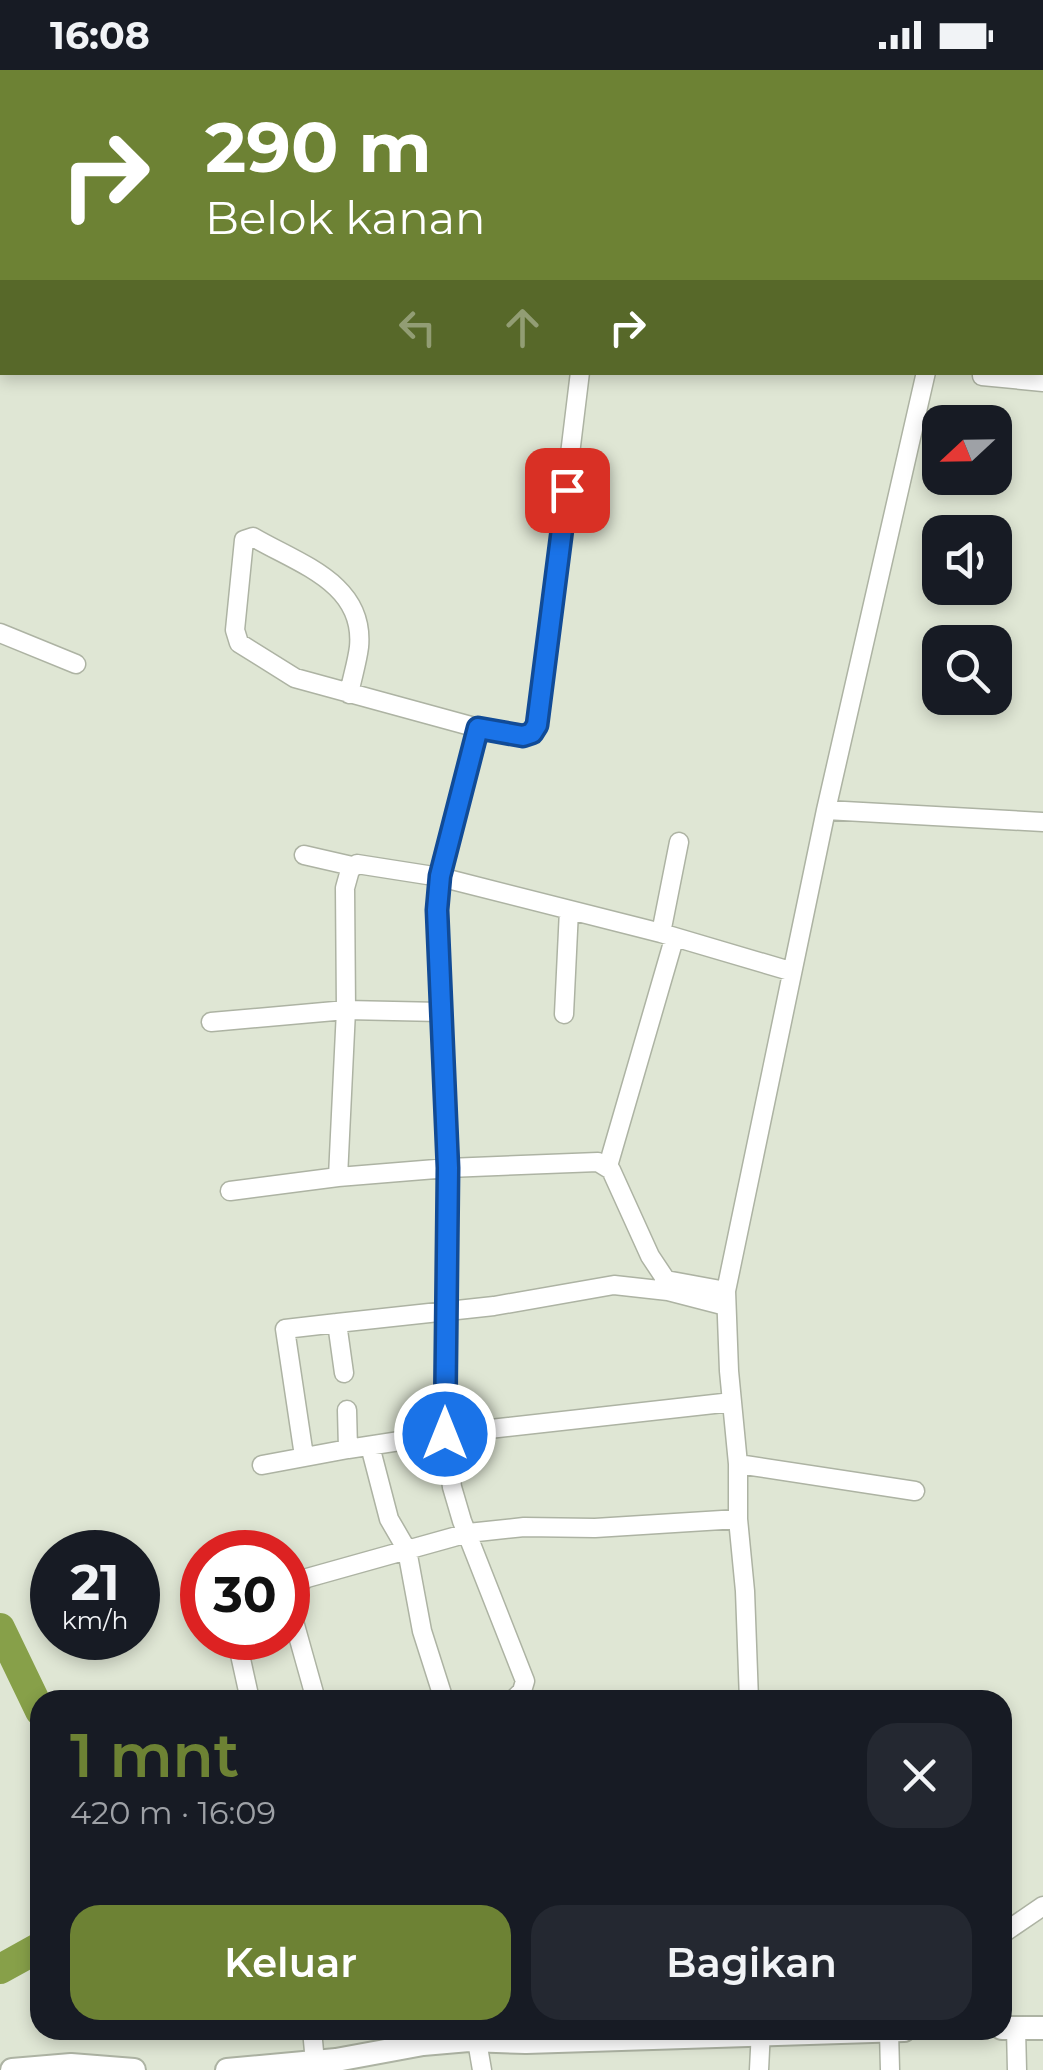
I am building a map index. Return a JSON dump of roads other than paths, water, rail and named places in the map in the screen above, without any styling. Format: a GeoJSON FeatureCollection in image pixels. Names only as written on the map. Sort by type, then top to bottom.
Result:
{"type":"FeatureCollection","features":[{"type":"Feature","properties":{"kind":"main road"},"geometry":{"type":"LineString","coordinates":[[1012,2028],[1043,2028]]}},
{"type":"Feature","properties":{"kind":"main road"},"geometry":{"type":"LineString","coordinates":[[226,2070],[329,2064],[450,2040]]}},
{"type":"Feature","properties":{"kind":"main road"},"geometry":{"type":"LineString","coordinates":[[12,2070],[71,2065],[134,2070]]}},
{"type":"Feature","properties":{"kind":"street"},"geometry":{"type":"LineString","coordinates":[[349,694],[359,647],[358,623],[350,599],[324,578],[253,538],[244,540],[234,630],[238,643],[295,678],[349,694],[478,728],[523,736],[532,733],[537,725],[580,375]]}},
{"type":"Feature","properties":{"kind":"street"},"geometry":{"type":"LineString","coordinates":[[749,1690],[746,1590],[738,1519],[726,1298],[790,972],[925,375]]}},
{"type":"Feature","properties":{"kind":"street"},"geometry":{"type":"LineString","coordinates":[[982,376],[1043,382]]}},
{"type":"Feature","properties":{"kind":"street"},"geometry":{"type":"LineString","coordinates":[[0,633],[76,664]]}},
{"type":"Feature","properties":{"kind":"street"},"geometry":{"type":"LineString","coordinates":[[478,728],[440,876],[437,910],[448,1168],[445,1434],[452,1488],[525,1681],[522,1690]]}},
{"type":"Feature","properties":{"kind":"street"},"geometry":{"type":"LineString","coordinates":[[826,810],[1043,822]]}},
{"type":"Feature","properties":{"kind":"street"},"geometry":{"type":"LineString","coordinates":[[679,842],[668,936],[608,1166],[650,1256],[666,1280],[726,1298]]}},
{"type":"Feature","properties":{"kind":"street"},"geometry":{"type":"LineString","coordinates":[[304,855],[352,866],[360,863],[440,876],[790,972]]}},
{"type":"Feature","properties":{"kind":"street"},"geometry":{"type":"LineString","coordinates":[[338,1177],[346,1010],[345,888],[352,866]]}},
{"type":"Feature","properties":{"kind":"street"},"geometry":{"type":"LineString","coordinates":[[564,1014],[568,910]]}},
{"type":"Feature","properties":{"kind":"street"},"geometry":{"type":"LineString","coordinates":[[212,1022],[346,1010],[441,1012]]}},
{"type":"Feature","properties":{"kind":"street"},"geometry":{"type":"LineString","coordinates":[[230,1191],[448,1168],[583,1162],[608,1166]]}},
{"type":"Feature","properties":{"kind":"street"},"geometry":{"type":"LineString","coordinates":[[304,1456],[286,1328],[446,1313],[614,1285],[726,1298]]}},
{"type":"Feature","properties":{"kind":"street"},"geometry":{"type":"LineString","coordinates":[[337,1323],[344,1374]]}},
{"type":"Feature","properties":{"kind":"street"},"geometry":{"type":"LineString","coordinates":[[262,1465],[445,1434],[732,1402]]}},
{"type":"Feature","properties":{"kind":"street"},"geometry":{"type":"LineString","coordinates":[[347,1410],[348,1449]]}},
{"type":"Feature","properties":{"kind":"street"},"geometry":{"type":"LineString","coordinates":[[370,1446],[389,1519],[407,1550],[422,1631],[441,1690]]}},
{"type":"Feature","properties":{"kind":"street"},"geometry":{"type":"LineString","coordinates":[[738,1464],[915,1492]]}},
{"type":"Feature","properties":{"kind":"street"},"geometry":{"type":"LineString","coordinates":[[310,1577],[468,1533],[738,1519]]}},
{"type":"Feature","properties":{"kind":"street"},"geometry":{"type":"LineString","coordinates":[[241,1660],[248,1690]]}},
{"type":"Feature","properties":{"kind":"street"},"geometry":{"type":"LineString","coordinates":[[305,1660],[313,1690]]}},
{"type":"Feature","properties":{"kind":"street"},"geometry":{"type":"LineString","coordinates":[[1012,1927],[1043,1906]]}},
{"type":"Feature","properties":{"kind":"street"},"geometry":{"type":"LineString","coordinates":[[317,2040],[329,2064]]}},
{"type":"Feature","properties":{"kind":"street"},"geometry":{"type":"LineString","coordinates":[[472,2040],[482,2070]]}},
{"type":"Feature","properties":{"kind":"street"},"geometry":{"type":"LineString","coordinates":[[759,2070],[761,2040]]}},
{"type":"Feature","properties":{"kind":"street"},"geometry":{"type":"LineString","coordinates":[[890,2070],[895,2040]]}},
{"type":"Feature","properties":{"kind":"street"},"geometry":{"type":"LineString","coordinates":[[1011,2040],[1017,2070]]}},
{"type":"Feature","properties":{"kind":"waterway"},"geometry":{"type":"LineString","coordinates":[[0,1628],[30,1690]]}},
{"type":"Feature","properties":{"kind":"waterway"},"geometry":{"type":"LineString","coordinates":[[0,1969],[30,1952]]}}]}
